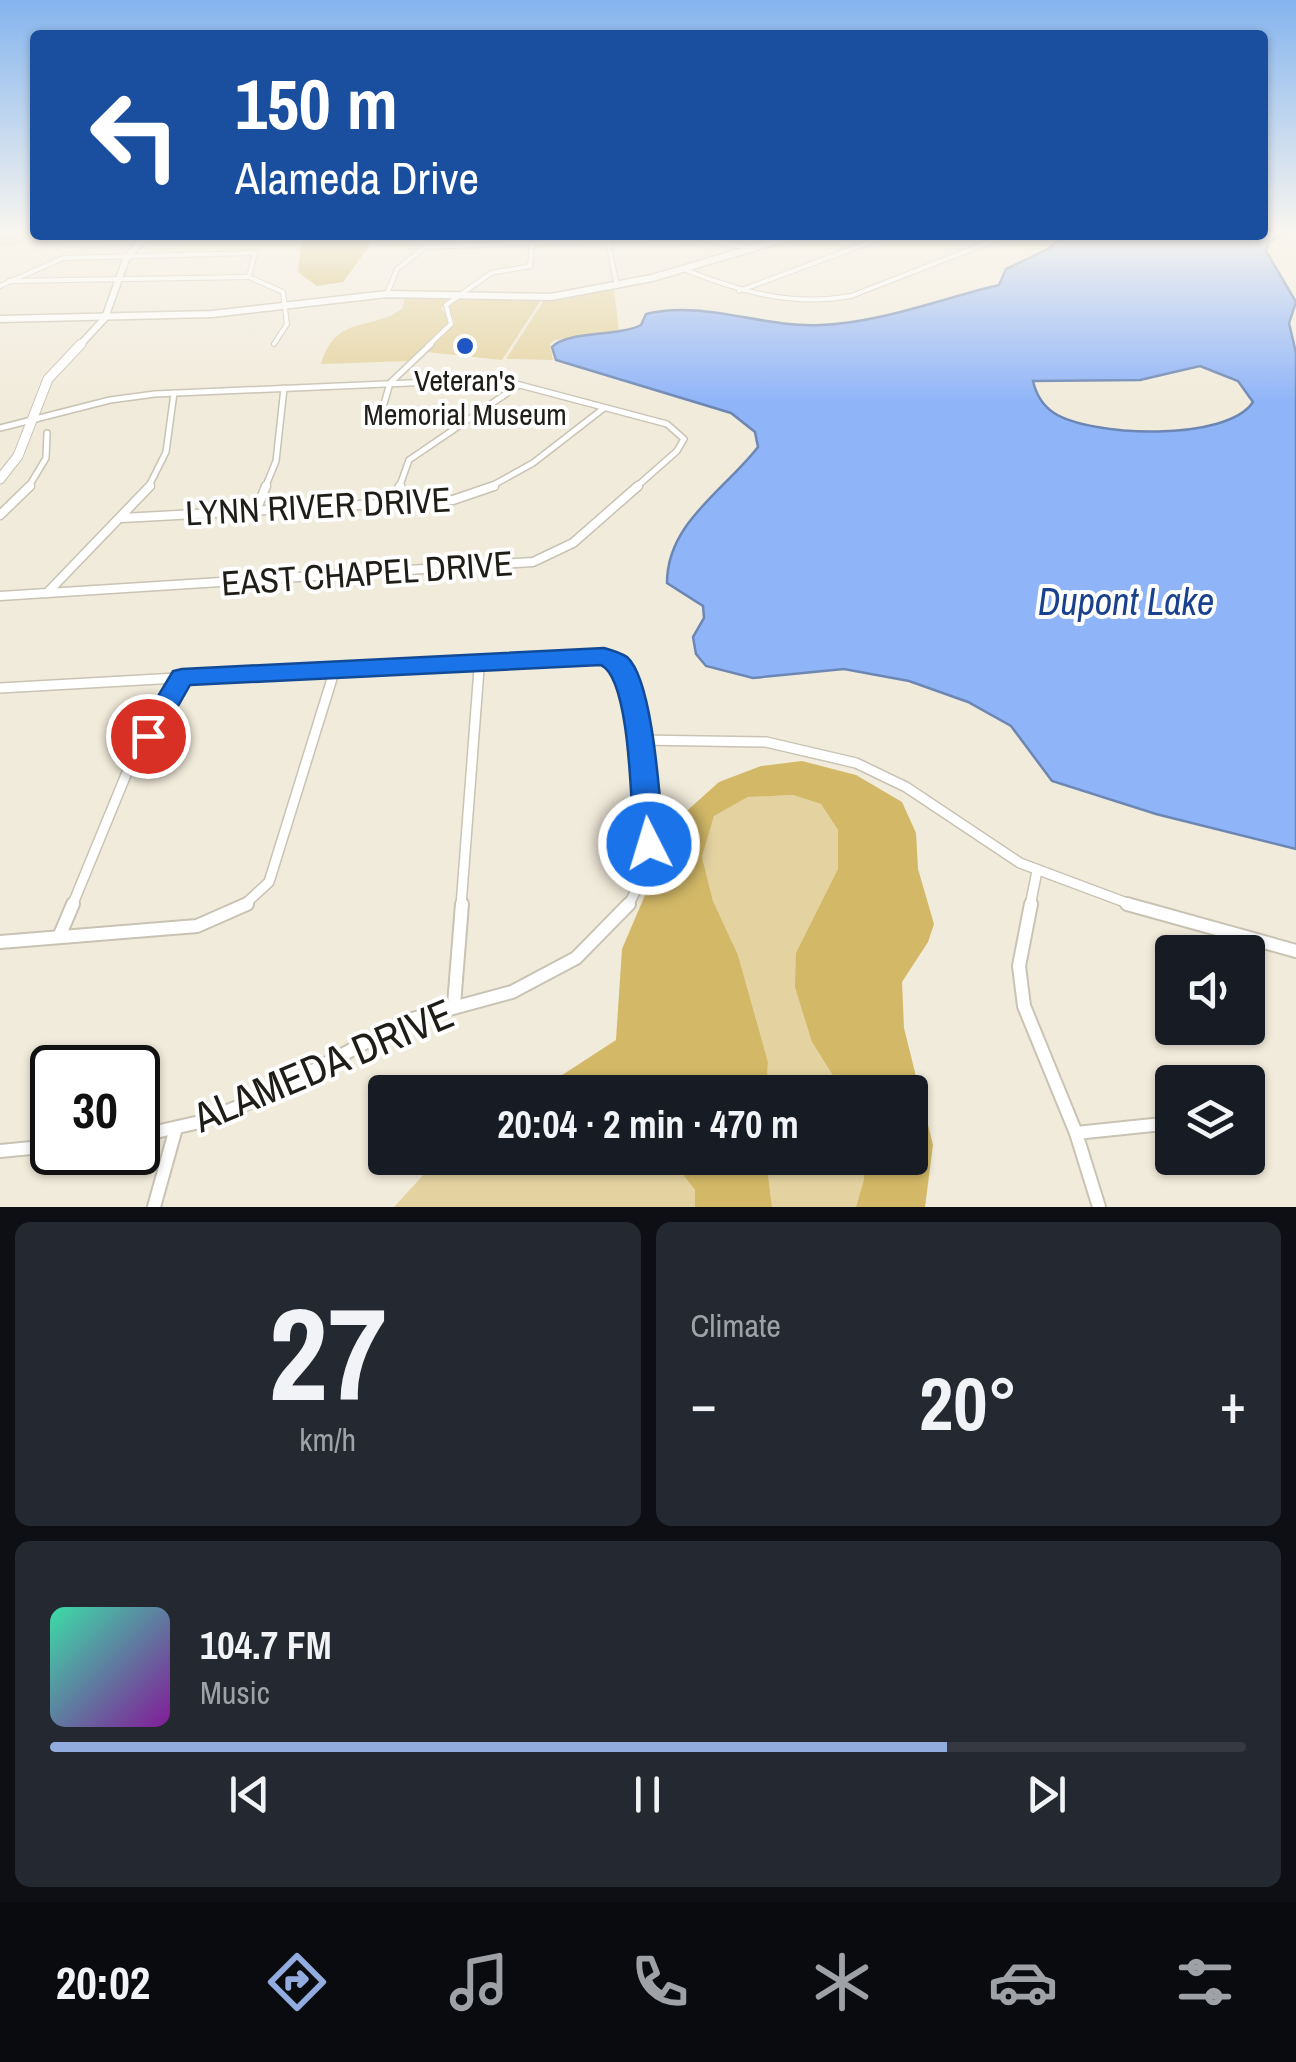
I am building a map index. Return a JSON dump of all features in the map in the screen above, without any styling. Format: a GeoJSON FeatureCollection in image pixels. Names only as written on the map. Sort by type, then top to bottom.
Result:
{"type":"FeatureCollection","features":[{"type":"Feature","properties":{"kind":"street"},"geometry":{"type":"LineString","coordinates":[[0,478],[18,456],[48,378],[105,318],[117,290]]}},
{"type":"Feature","properties":{"kind":"street"},"geometry":{"type":"LineString","coordinates":[[274,344],[287,324],[283,292],[279,290]]}},
{"type":"Feature","properties":{"kind":"street"},"geometry":{"type":"LineString","coordinates":[[384,404],[390,384],[451,324],[453,319],[444,308],[469,290]]}},
{"type":"Feature","properties":{"kind":"street"},"geometry":{"type":"LineString","coordinates":[[0,320],[285,307],[387,294],[524,300],[588,290]]}},
{"type":"Feature","properties":{"kind":"street"},"geometry":{"type":"LineString","coordinates":[[739,291],[788,302],[838,300],[863,290]]}},
{"type":"Feature","properties":{"kind":"street"},"geometry":{"type":"LineString","coordinates":[[0,428],[110,400],[174,393],[476,380],[520,385],[605,408]]}},
{"type":"Feature","properties":{"kind":"street"},"geometry":{"type":"LineString","coordinates":[[394,504],[409,460],[520,385]]}},
{"type":"Feature","properties":{"kind":"street"},"geometry":{"type":"LineString","coordinates":[[256,511],[276,460],[278,403],[284,388]]}},
{"type":"Feature","properties":{"kind":"street"},"geometry":{"type":"LineString","coordinates":[[48,593],[59,574],[122,518],[159,473],[170,445],[168,406],[174,393]]}},
{"type":"Feature","properties":{"kind":"street","name":"EAST CHAPEL DRIVE"},"geometry":{"type":"LineString","coordinates":[[0,596],[533,562],[573,543],[677,451],[682,435],[667,424],[605,408]]}},
{"type":"Feature","properties":{"kind":"street","name":"LYNN RIVER DRIVE"},"geometry":{"type":"LineString","coordinates":[[122,518],[453,500],[497,488],[605,408]]}},
{"type":"Feature","properties":{"kind":"street"},"geometry":{"type":"LineString","coordinates":[[2,511],[40,473],[49,446],[46,433]]}},
{"type":"Feature","properties":{"kind":"street","name":"ALAMEDA DRIVE"},"geometry":{"type":"LineString","coordinates":[[160,1131],[270,1094],[364,1040],[454,1005],[512,992],[576,958],[631,902],[649,844],[640,740],[627,679],[618,663],[588,654],[480,660]]}},
{"type":"Feature","properties":{"kind":"street"},"geometry":{"type":"LineString","coordinates":[[0,688],[480,660],[454,1005]]}},
{"type":"Feature","properties":{"kind":"street"},"geometry":{"type":"LineString","coordinates":[[0,942],[197,926],[222,920],[252,903],[268,882],[335,668]]}},
{"type":"Feature","properties":{"kind":"street"},"geometry":{"type":"LineString","coordinates":[[60,937],[130,765],[182,677]]}},
{"type":"Feature","properties":{"kind":"street"},"geometry":{"type":"LineString","coordinates":[[640,740],[759,738],[835,755],[886,776],[980,841],[1037,871],[1296,951]]}},
{"type":"Feature","properties":{"kind":"street"},"geometry":{"type":"LineString","coordinates":[[1037,871],[1018,966],[1024,1006],[1076,1132],[1098,1207]]}},
{"type":"Feature","properties":{"kind":"street"},"geometry":{"type":"LineString","coordinates":[[1076,1132],[1155,1125]]}},
{"type":"Feature","properties":{"kind":"street"},"geometry":{"type":"LineString","coordinates":[[154,1207],[176,1128]]}},
{"type":"Feature","properties":{"kind":"street"},"geometry":{"type":"LineString","coordinates":[[0,1150],[30,1148]]}},
{"type":"Feature","properties":{"kind":"shaded area"},"geometry":{"type":"Polygon","coordinates":[[[614,290],[619,331],[555,340],[550,344],[553,360],[506,359],[544,300],[614,290]]]}},
{"type":"Feature","properties":{"kind":"shaded area"},"geometry":{"type":"Polygon","coordinates":[[[406,295],[455,298],[441,308],[450,320],[448,324],[409,361],[321,364],[335,338],[355,326],[402,309],[406,295]]]}},
{"type":"Feature","properties":{"kind":"shaded area"},"geometry":{"type":"Polygon","coordinates":[[[457,300],[541,300],[502,360],[426,352],[455,322],[447,309],[457,300]]]}},
{"type":"Feature","properties":{"kind":"shaded area"},"geometry":{"type":"Polygon","coordinates":[[[802,761],[856,775],[902,802],[916,833],[918,869],[934,924],[928,942],[902,982],[904,1028],[916,1075],[832,1075],[812,1042],[795,987],[796,953],[838,869],[838,830],[821,804],[793,795],[748,797],[714,816],[702,857],[713,901],[738,955],[768,1062],[767,1075],[562,1075],[616,1040],[622,949],[651,881],[660,835],[719,782],[761,766],[802,761]]]}},
{"type":"Feature","properties":{"kind":"shaded area"},"geometry":{"type":"Polygon","coordinates":[[[793,795],[821,804],[838,830],[838,869],[828,894],[812,1042],[832,1075],[767,1075],[768,1062],[738,955],[713,901],[702,857],[714,816],[748,797],[793,795]]]}},
{"type":"Feature","properties":{"kind":"shaded area"},"geometry":{"type":"Polygon","coordinates":[[[928,1125],[933,1145],[925,1207],[856,1207],[864,1175],[928,1175],[928,1125]]]}},
{"type":"Feature","properties":{"kind":"shaded area"},"geometry":{"type":"Polygon","coordinates":[[[423,1175],[683,1175],[695,1190],[695,1207],[394,1207],[423,1175]]]}},
{"type":"Feature","properties":{"kind":"shaded area"},"geometry":{"type":"Polygon","coordinates":[[[683,1175],[768,1175],[772,1207],[695,1207],[695,1190],[683,1175]]]}},
{"type":"Feature","properties":{"kind":"shaded area"},"geometry":{"type":"Polygon","coordinates":[[[768,1175],[864,1175],[856,1207],[772,1207],[768,1175]]]}},
{"type":"Feature","properties":{"kind":"water","name":"Dupont Lake"},"geometry":{"type":"Polygon","coordinates":[[[979,290],[1289,290],[1296,302],[1289,323],[1296,353],[1296,849],[1156,814],[1052,781],[1011,726],[968,702],[909,681],[844,669],[753,678],[706,666],[696,654],[693,637],[704,618],[703,606],[667,583],[670,562],[687,525],[758,447],[755,432],[731,413],[556,360],[552,347],[568,338],[631,329],[641,325],[646,314],[668,311],[711,312],[799,325],[889,315],[979,290]],[[1200,366],[1140,380],[1033,381],[1038,395],[1054,413],[1072,421],[1126,431],[1158,432],[1216,424],[1239,415],[1253,402],[1238,381],[1200,366]]]}},
{"type":"Feature","properties":{"kind":"place","name":"Veteran's Memorial Museum"},"geometry":{"type":"Point","coordinates":[465,346]}},
{"type":"Feature","properties":{"kind":"route"},"geometry":{"type":"LineString","coordinates":[[148,736],[182,677],[604,656],[618,663],[627,679],[640,740],[649,844]]}}]}
